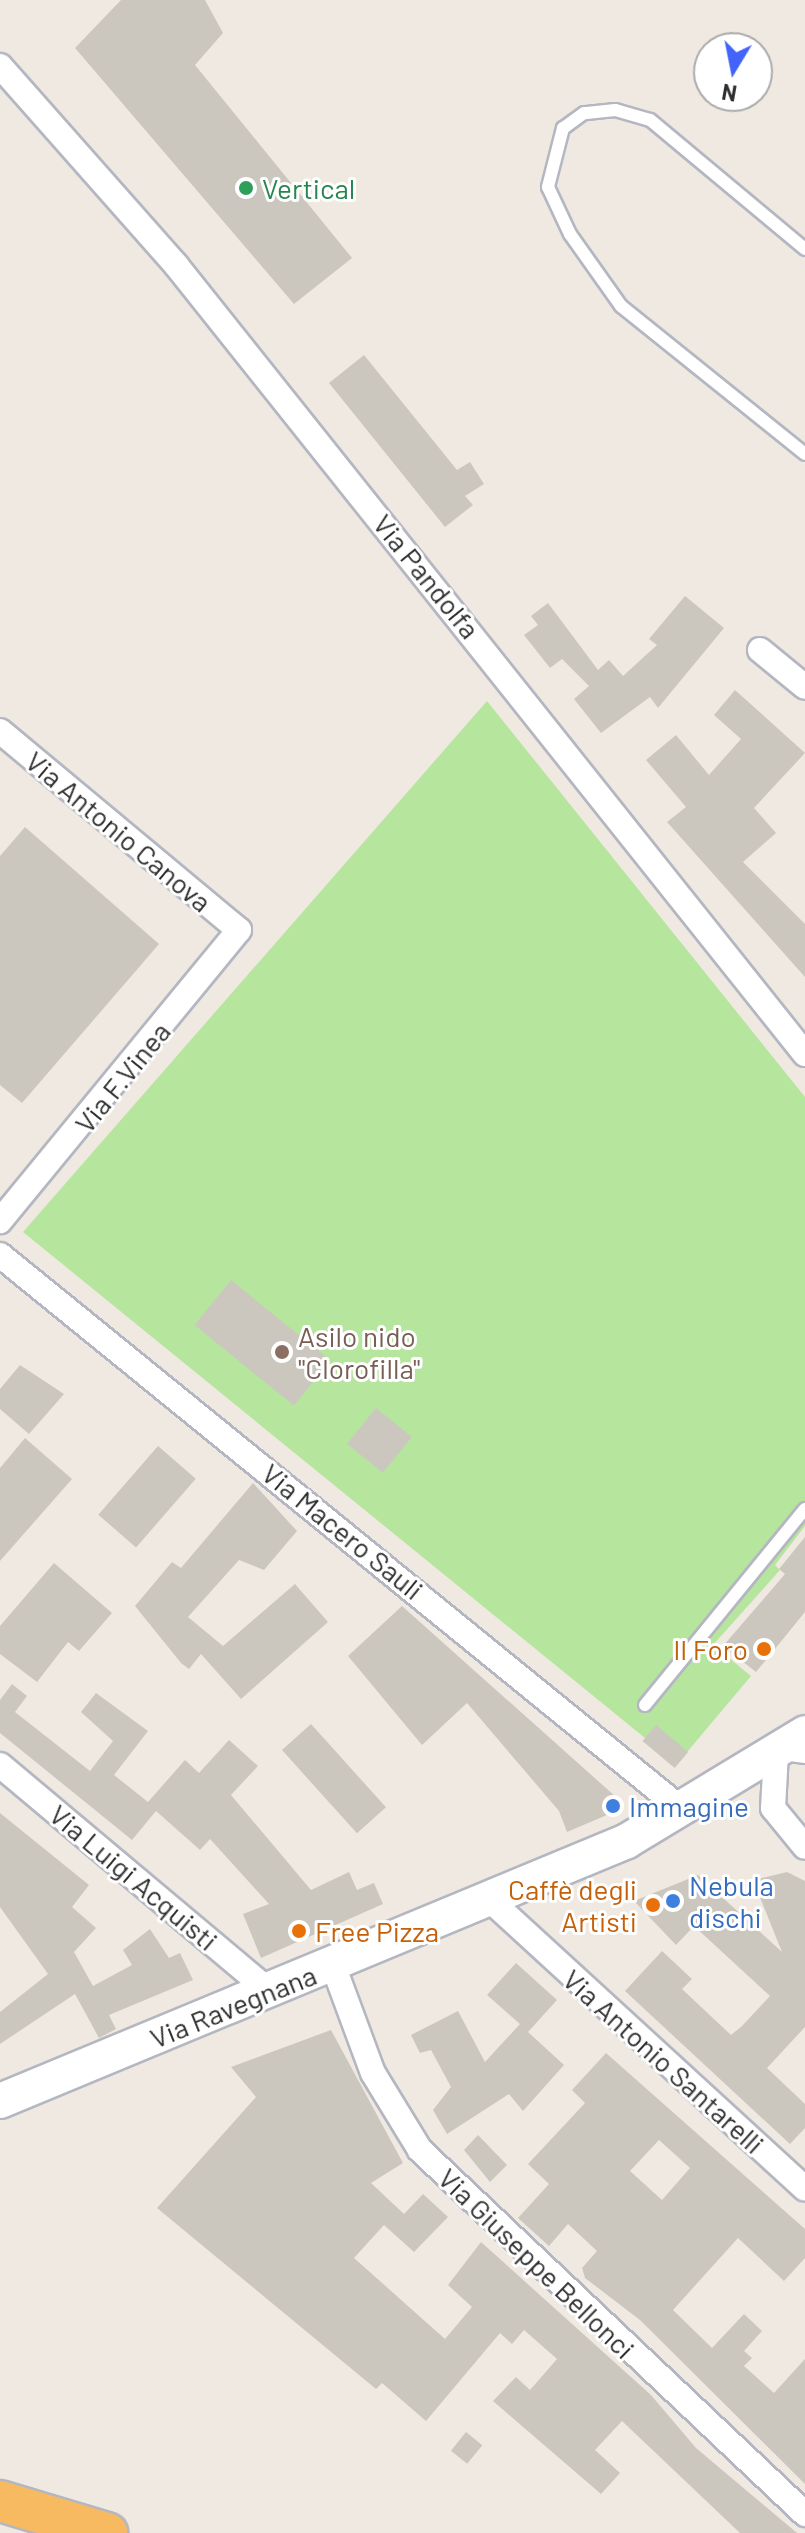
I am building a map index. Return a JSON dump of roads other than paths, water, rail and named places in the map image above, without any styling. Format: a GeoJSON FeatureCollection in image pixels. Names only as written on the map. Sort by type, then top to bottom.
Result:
{"type":"FeatureCollection","features":[{"type":"Feature","properties":{"kind":"highway"},"geometry":{"type":"LineString","coordinates":[[0,2501],[107,2533]]}},
{"type":"Feature","properties":{"kind":"main road","name":"Via Ravegnana"},"geometry":{"type":"LineString","coordinates":[[0,2101],[490,1900],[684,1811],[790,1755],[805,1733]]}},
{"type":"Feature","properties":{"kind":"street","name":"Via Pandolfa"},"geometry":{"type":"LineString","coordinates":[[0,66],[40,106],[473,633],[805,1054]]}},
{"type":"Feature","properties":{"kind":"street","name":"Via Pandolfa"},"geometry":{"type":"LineString","coordinates":[[0,85],[40,106]]}},
{"type":"Feature","properties":{"kind":"street"},"geometry":{"type":"LineString","coordinates":[[760,650],[805,687]]}},
{"type":"Feature","properties":{"kind":"street","name":"Via Antonio Canova"},"geometry":{"type":"LineString","coordinates":[[0,731],[239,930]]}},
{"type":"Feature","properties":{"kind":"street","name":"Via F.Vinea"},"geometry":{"type":"LineString","coordinates":[[0,1221],[239,930]]}},
{"type":"Feature","properties":{"kind":"street","name":"Via Macero Sauli"},"geometry":{"type":"LineString","coordinates":[[0,1255],[684,1811]]}},
{"type":"Feature","properties":{"kind":"street"},"geometry":{"type":"LineString","coordinates":[[790,1755],[773,1808],[805,1847]]}},
{"type":"Feature","properties":{"kind":"street","name":"Via Luigi Acquisti"},"geometry":{"type":"LineString","coordinates":[[0,1765],[268,1990]]}},
{"type":"Feature","properties":{"kind":"street","name":"Via Antonio Santarelli"},"geometry":{"type":"LineString","coordinates":[[490,1900],[805,2189]]}},
{"type":"Feature","properties":{"kind":"street","name":"Via Giuseppe Bellonci"},"geometry":{"type":"LineString","coordinates":[[333,1965],[373,2073],[420,2150],[805,2514]]}},
{"type":"Feature","properties":{"kind":"lane"},"geometry":{"type":"LineString","coordinates":[[805,249],[650,120],[615,110],[584,113],[563,128],[548,187],[570,234],[621,306],[805,454]]}},
{"type":"Feature","properties":{"kind":"lane"},"geometry":{"type":"LineString","coordinates":[[645,1705],[805,1509]]}},
{"type":"Feature","properties":{"kind":"place","name":"Vertical"},"geometry":{"type":"Point","coordinates":[246,188]}},
{"type":"Feature","properties":{"kind":"place","name":"Asilo nido \"Clorofilla\""},"geometry":{"type":"Point","coordinates":[282,1352]}},
{"type":"Feature","properties":{"kind":"place","name":"Il Foro"},"geometry":{"type":"Point","coordinates":[764,1649]}},
{"type":"Feature","properties":{"kind":"place","name":"Immagine"},"geometry":{"type":"Point","coordinates":[613,1806]}},
{"type":"Feature","properties":{"kind":"place","name":"Nebula dischi"},"geometry":{"type":"Point","coordinates":[673,1901]}},
{"type":"Feature","properties":{"kind":"place","name":"Caffè degli Artisti"},"geometry":{"type":"Point","coordinates":[653,1905]}},
{"type":"Feature","properties":{"kind":"place","name":"Free Pizza"},"geometry":{"type":"Point","coordinates":[299,1931]}}]}
